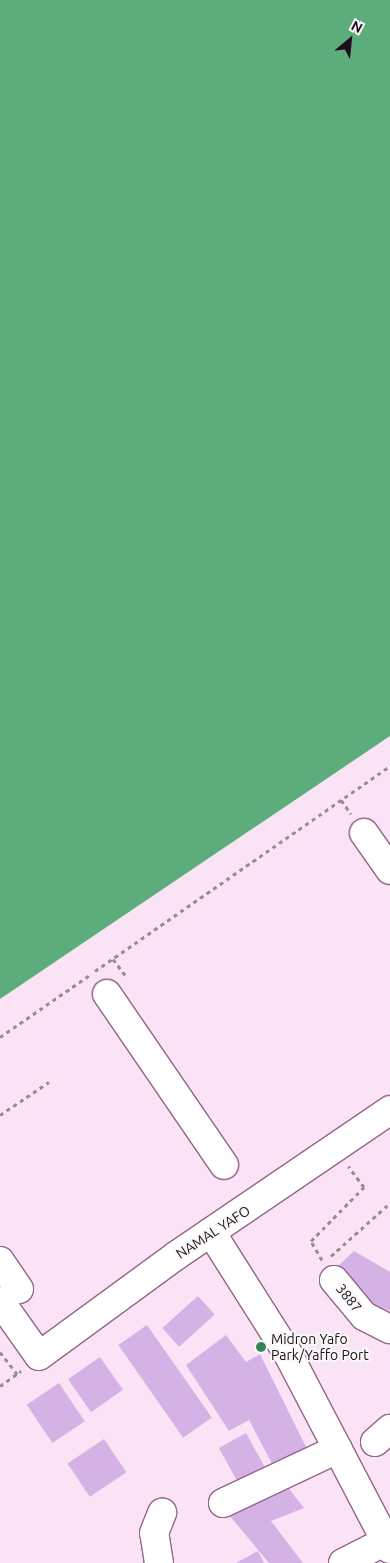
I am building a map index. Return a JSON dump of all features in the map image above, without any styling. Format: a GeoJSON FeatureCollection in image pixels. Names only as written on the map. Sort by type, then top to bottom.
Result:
{"type":"FeatureCollection","features":[{"type":"Feature","properties":{"kind":"street"},"geometry":{"type":"LineString","coordinates":[[364,833],[390,870]]}},
{"type":"Feature","properties":{"kind":"street"},"geometry":{"type":"LineString","coordinates":[[107,994],[224,1165]]}},
{"type":"Feature","properties":{"kind":"street","name":"NAMAL YAFO"},"geometry":{"type":"LineString","coordinates":[[10,1295],[39,1356],[212,1232],[390,1110]]}},
{"type":"Feature","properties":{"kind":"street"},"geometry":{"type":"LineString","coordinates":[[212,1232],[272,1326],[389,1543],[343,1563]]}},
{"type":"Feature","properties":{"kind":"street"},"geometry":{"type":"LineString","coordinates":[[0,1262],[10,1295]]}},
{"type":"Feature","properties":{"kind":"street","name":"3887"},"geometry":{"type":"LineString","coordinates":[[334,1280],[364,1316],[390,1329]]}},
{"type":"Feature","properties":{"kind":"street"},"geometry":{"type":"LineString","coordinates":[[223,1503],[338,1449]]}},
{"type":"Feature","properties":{"kind":"street"},"geometry":{"type":"LineString","coordinates":[[159,1563],[154,1533],[162,1513]]}},
{"type":"Feature","properties":{"kind":"path"},"geometry":{"type":"LineString","coordinates":[[0,1037],[390,766]]}},
{"type":"Feature","properties":{"kind":"path"},"geometry":{"type":"LineString","coordinates":[[0,1115],[49,1082]]}},
{"type":"Feature","properties":{"kind":"path"},"geometry":{"type":"LineString","coordinates":[[364,1186],[311,1242],[324,1264],[390,1203]]}},
{"type":"Feature","properties":{"kind":"path"},"geometry":{"type":"LineString","coordinates":[[0,1352],[17,1374],[0,1386]]}},
{"type":"Feature","properties":{"kind":"shaded area"},"geometry":{"type":"Polygon","coordinates":[[[0,0],[390,0],[390,736],[0,999],[0,0]]]}},
{"type":"Feature","properties":{"kind":"building"},"geometry":{"type":"Polygon","coordinates":[[[354,1251],[390,1272],[390,1311],[358,1299],[336,1268],[354,1251]]]}},
{"type":"Feature","properties":{"kind":"building"},"geometry":{"type":"Polygon","coordinates":[[[198,1296],[215,1315],[179,1347],[162,1328],[198,1296]]]}},
{"type":"Feature","properties":{"kind":"building"},"geometry":{"type":"Polygon","coordinates":[[[147,1325],[212,1418],[183,1438],[118,1345],[147,1325]]]}},
{"type":"Feature","properties":{"kind":"building"},"geometry":{"type":"Polygon","coordinates":[[[226,1335],[246,1362],[260,1354],[309,1453],[276,1471],[249,1420],[229,1431],[186,1365],[226,1335]]]}},
{"type":"Feature","properties":{"kind":"building"},"geometry":{"type":"Polygon","coordinates":[[[100,1357],[123,1390],[91,1412],[68,1379],[100,1357]]]}},
{"type":"Feature","properties":{"kind":"building"},"geometry":{"type":"Polygon","coordinates":[[[59,1383],[85,1421],[52,1443],[27,1405],[59,1383]]]}},
{"type":"Feature","properties":{"kind":"building"},"geometry":{"type":"Polygon","coordinates":[[[246,1433],[266,1469],[239,1484],[219,1448],[246,1433]]]}},
{"type":"Feature","properties":{"kind":"building"},"geometry":{"type":"Polygon","coordinates":[[[104,1439],[126,1472],[90,1497],[68,1464],[104,1439]]]}},
{"type":"Feature","properties":{"kind":"building"},"geometry":{"type":"Polygon","coordinates":[[[286,1485],[304,1508],[271,1521],[303,1563],[269,1563],[225,1510],[286,1485]]]}},
{"type":"Feature","properties":{"kind":"building"},"geometry":{"type":"Polygon","coordinates":[[[258,1551],[264,1563],[236,1563],[258,1551]]]}},
{"type":"Feature","properties":{"kind":"place","name":"Midron Yafo Park/Yaffo Port"},"geometry":{"type":"Point","coordinates":[261,1347]}}]}
